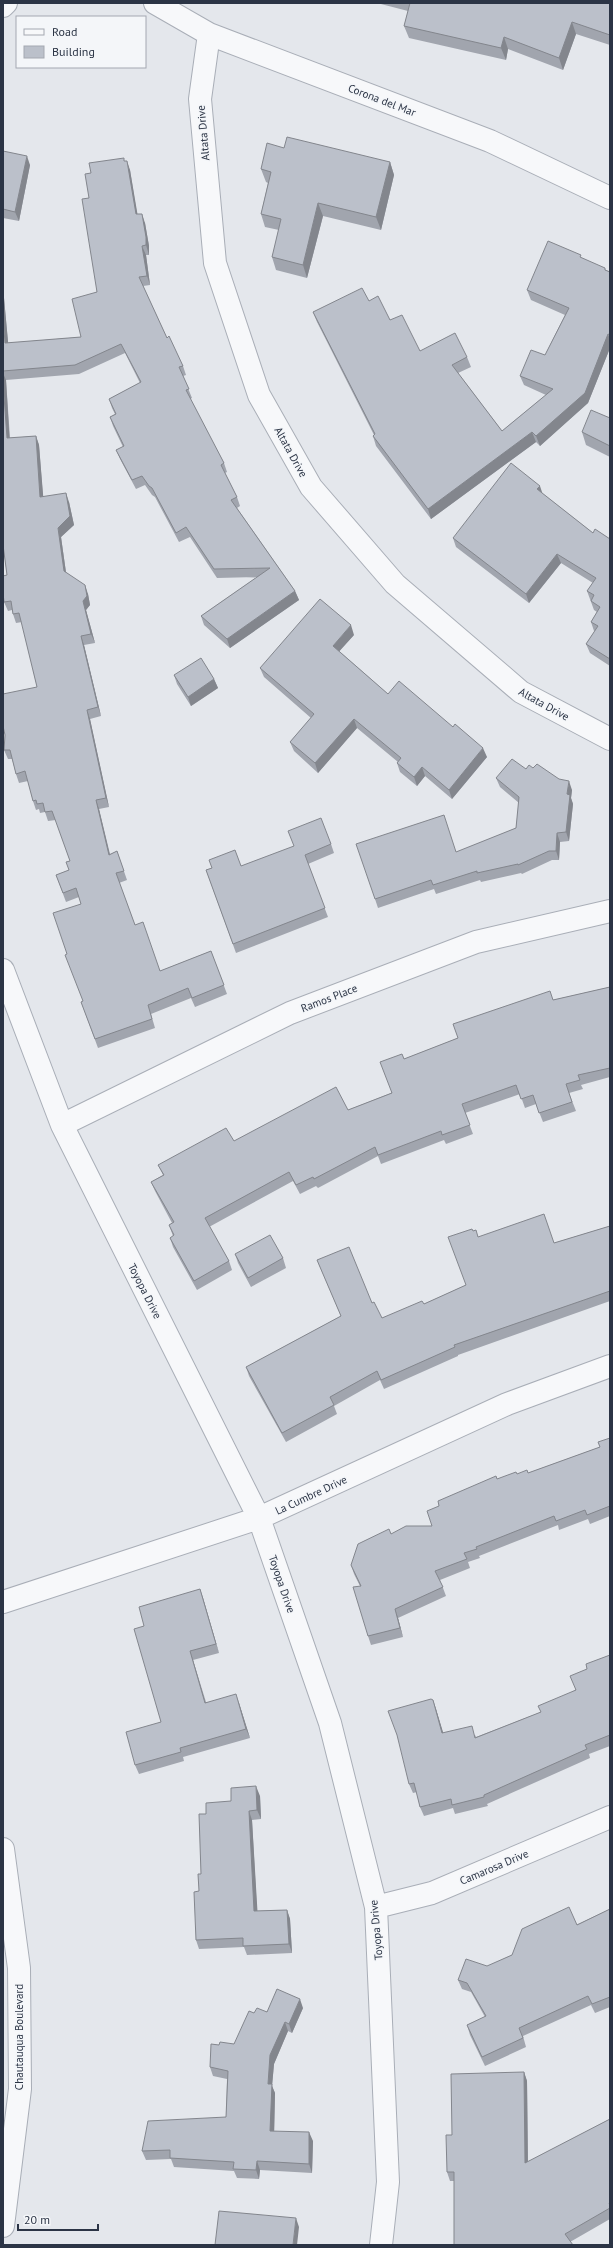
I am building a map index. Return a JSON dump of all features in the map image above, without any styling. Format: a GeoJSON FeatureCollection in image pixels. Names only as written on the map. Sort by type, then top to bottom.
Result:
{"type":"FeatureCollection","features":[{"type":"Feature","properties":{"kind":"street"},"geometry":{"type":"LineString","coordinates":[[3,6],[6,3]]}},
{"type":"Feature","properties":{"kind":"street","name":"Corona del Mar"},"geometry":{"type":"LineString","coordinates":[[155,3],[209,34],[490,141],[610,198]]}},
{"type":"Feature","properties":{"kind":"street","name":"Altata Drive"},"geometry":{"type":"LineString","coordinates":[[209,34],[200,99],[215,263],[259,395],[311,487],[395,584],[521,692],[610,740]]}},
{"type":"Feature","properties":{"kind":"street","name":"Ramos Place"},"geometry":{"type":"LineString","coordinates":[[62,1125],[290,1013],[476,942],[610,911]]}},
{"type":"Feature","properties":{"kind":"street","name":"Toyopa Drive"},"geometry":{"type":"LineString","coordinates":[[3,970],[62,1125],[259,1518],[330,1723],[376,1907],[388,2182],[381,2245]]}},
{"type":"Feature","properties":{"kind":"street","name":"La Cumbre Drive"},"geometry":{"type":"LineString","coordinates":[[3,1602],[259,1518],[507,1404],[610,1366]]}},
{"type":"Feature","properties":{"kind":"street","name":"Camarosa Drive"},"geometry":{"type":"LineString","coordinates":[[376,1907],[432,1893],[610,1817]]}},
{"type":"Feature","properties":{"kind":"street","name":"Chautauqua Boulevard"},"geometry":{"type":"LineString","coordinates":[[3,1849],[19,1968],[20,2089],[3,2226]]}},
{"type":"Feature","properties":{"kind":"building"},"geometry":{"type":"Polygon","coordinates":[[[410,3],[610,3],[610,35],[572,22],[559,58],[504,37],[501,48],[404,26],[410,3]]]}},
{"type":"Feature","properties":{"kind":"building"},"geometry":{"type":"Polygon","coordinates":[[[287,137],[390,162],[376,217],[318,203],[303,265],[272,257],[281,219],[261,214],[271,172],[261,169],[267,143],[284,148],[287,137]]]}},
{"type":"Feature","properties":{"kind":"building"},"geometry":{"type":"Polygon","coordinates":[[[3,151],[27,156],[15,212],[3,209],[3,151]]]}},
{"type":"Feature","properties":{"kind":"building"},"geometry":{"type":"Polygon","coordinates":[[[124,158],[124,161],[127,161],[136,214],[142,214],[146,237],[146,245],[142,246],[147,276],[139,277],[167,338],[169,336],[183,366],[179,367],[189,389],[186,390],[224,463],[221,465],[237,497],[231,500],[295,591],[227,639],[201,616],[270,568],[214,569],[186,527],[176,533],[152,488],[142,476],[132,480],[116,450],[124,446],[110,417],[116,414],[109,399],[141,382],[121,344],[75,365],[3,371],[3,316],[5,343],[81,337],[72,299],[97,292],[82,199],[89,198],[85,174],[91,173],[89,163],[124,158]]]}},
{"type":"Feature","properties":{"kind":"building"},"geometry":{"type":"Polygon","coordinates":[[[548,241],[581,255],[580,257],[605,268],[605,270],[610,272],[610,335],[608,334],[585,393],[536,436],[532,432],[428,509],[373,436],[375,434],[313,312],[362,288],[369,301],[378,296],[390,320],[402,315],[420,351],[455,333],[467,357],[452,365],[502,431],[553,389],[520,376],[531,350],[545,355],[569,308],[527,290],[548,241]]]}},
{"type":"Feature","properties":{"kind":"building"},"geometry":{"type":"Polygon","coordinates":[[[3,382],[7,438],[36,436],[40,497],[66,493],[70,516],[58,528],[64,571],[85,585],[87,596],[83,601],[91,634],[81,636],[98,707],[87,710],[106,798],[96,800],[109,855],[117,851],[124,871],[116,873],[135,925],[143,922],[160,971],[211,951],[224,985],[192,998],[188,988],[148,1005],[152,1019],[95,1039],[81,1002],[83,1001],[65,955],[67,954],[53,913],[81,904],[76,888],[63,893],[56,875],[69,870],[66,862],[70,861],[52,811],[45,812],[43,803],[37,804],[36,800],[33,801],[25,771],[16,774],[10,750],[4,750],[5,735],[3,726],[3,694],[37,687],[19,613],[13,614],[11,601],[4,602],[3,576],[7,575],[3,545],[3,382]]]}},
{"type":"Feature","properties":{"kind":"building"},"geometry":{"type":"Polygon","coordinates":[[[591,410],[610,418],[610,446],[582,432],[591,410]]]}},
{"type":"Feature","properties":{"kind":"building"},"geometry":{"type":"Polygon","coordinates":[[[511,463],[540,486],[537,489],[593,533],[595,529],[610,539],[610,659],[586,644],[598,626],[591,622],[600,607],[591,601],[594,595],[587,591],[596,578],[557,554],[526,594],[453,538],[511,463]]]}},
{"type":"Feature","properties":{"kind":"building"},"geometry":{"type":"Polygon","coordinates":[[[320,599],[351,625],[333,646],[388,694],[399,681],[453,727],[455,724],[483,748],[449,790],[422,767],[414,777],[397,763],[401,758],[354,719],[315,763],[290,742],[314,714],[260,668],[320,599]]]}},
{"type":"Feature","properties":{"kind":"building"},"geometry":{"type":"Polygon","coordinates":[[[201,658],[214,679],[188,697],[174,675],[201,658]]]}},
{"type":"Feature","properties":{"kind":"building"},"geometry":{"type":"Polygon","coordinates":[[[512,759],[526,769],[529,765],[533,768],[537,764],[559,779],[569,781],[567,794],[570,795],[566,832],[557,833],[556,851],[549,851],[518,865],[477,873],[477,871],[433,885],[431,880],[375,899],[356,844],[444,815],[456,852],[516,828],[519,797],[496,778],[512,759]]]}},
{"type":"Feature","properties":{"kind":"building"},"geometry":{"type":"Polygon","coordinates":[[[321,818],[331,844],[305,855],[325,908],[233,944],[206,870],[212,868],[209,860],[235,850],[241,866],[294,846],[288,831],[321,818]]]}},
{"type":"Feature","properties":{"kind":"building"},"geometry":{"type":"Polygon","coordinates":[[[610,987],[610,1068],[578,1075],[580,1080],[566,1084],[572,1102],[539,1113],[533,1095],[521,1099],[516,1085],[462,1104],[470,1125],[442,1135],[441,1131],[378,1155],[375,1147],[314,1179],[313,1177],[296,1185],[289,1172],[205,1218],[229,1261],[194,1281],[170,1238],[174,1235],[169,1225],[174,1222],[151,1182],[164,1175],[158,1165],[226,1128],[234,1141],[336,1087],[348,1110],[392,1093],[380,1062],[402,1054],[404,1059],[458,1038],[453,1024],[550,991],[553,1000],[610,987]]]}},
{"type":"Feature","properties":{"kind":"building"},"geometry":{"type":"Polygon","coordinates":[[[544,1214],[554,1243],[610,1226],[610,1291],[454,1345],[455,1347],[381,1380],[377,1371],[330,1397],[334,1405],[282,1433],[246,1367],[341,1316],[317,1260],[349,1247],[372,1303],[374,1302],[382,1318],[422,1301],[424,1304],[466,1285],[448,1237],[472,1229],[473,1231],[476,1230],[478,1237],[544,1214]]]}},
{"type":"Feature","properties":{"kind":"building"},"geometry":{"type":"Polygon","coordinates":[[[270,1235],[283,1258],[248,1278],[235,1254],[270,1235]]]}},
{"type":"Feature","properties":{"kind":"building"},"geometry":{"type":"Polygon","coordinates":[[[610,1438],[610,1506],[587,1515],[585,1510],[556,1521],[554,1516],[476,1547],[477,1549],[464,1553],[467,1559],[435,1571],[443,1587],[395,1609],[400,1628],[368,1636],[353,1587],[361,1586],[351,1565],[358,1544],[389,1529],[391,1534],[406,1526],[432,1526],[427,1511],[439,1506],[438,1501],[496,1476],[497,1479],[516,1472],[517,1474],[527,1470],[528,1473],[600,1447],[598,1442],[610,1438]]]}},
{"type":"Feature","properties":{"kind":"building"},"geometry":{"type":"Polygon","coordinates":[[[200,1589],[216,1644],[190,1651],[205,1703],[236,1694],[246,1729],[180,1748],[181,1752],[135,1765],[126,1732],[161,1722],[134,1629],[144,1626],[139,1607],[200,1589]]]}},
{"type":"Feature","properties":{"kind":"building"},"geometry":{"type":"Polygon","coordinates":[[[610,1655],[610,1735],[585,1745],[587,1749],[484,1795],[484,1797],[452,1805],[451,1799],[420,1807],[414,1783],[409,1784],[397,1735],[388,1711],[431,1699],[433,1700],[442,1733],[472,1726],[475,1738],[541,1712],[538,1706],[576,1690],[570,1676],[587,1669],[586,1664],[610,1655]]]}},
{"type":"Feature","properties":{"kind":"building"},"geometry":{"type":"Polygon","coordinates":[[[256,1786],[257,1810],[249,1811],[254,1911],[287,1910],[289,1944],[243,1946],[243,1938],[196,1940],[194,1892],[199,1891],[198,1874],[201,1874],[199,1814],[206,1814],[206,1803],[231,1801],[231,1788],[256,1786]]]}},
{"type":"Feature","properties":{"kind":"building"},"geometry":{"type":"Polygon","coordinates":[[[569,1907],[577,1925],[610,1909],[610,1997],[592,2004],[588,1996],[519,2028],[523,2038],[482,2057],[467,2025],[486,2016],[467,1983],[458,1980],[466,1959],[487,1966],[512,1955],[522,1929],[569,1907]]]}},
{"type":"Feature","properties":{"kind":"building"},"geometry":{"type":"Polygon","coordinates":[[[277,1989],[300,1999],[289,2024],[285,2022],[270,2055],[268,2084],[272,2084],[270,2131],[309,2132],[309,2164],[257,2161],[256,2170],[233,2169],[234,2162],[170,2158],[170,2150],[142,2151],[148,2121],[226,2117],[228,2071],[210,2067],[211,2044],[219,2045],[220,2042],[234,2044],[249,2011],[254,2013],[257,2008],[267,2012],[277,1989]]]}},
{"type":"Feature","properties":{"kind":"building"},"geometry":{"type":"Polygon","coordinates":[[[524,2072],[525,2163],[610,2119],[610,2208],[565,2234],[573,2245],[454,2245],[454,2172],[447,2172],[446,2135],[452,2135],[451,2074],[524,2072]]]}},
{"type":"Feature","properties":{"kind":"building"},"geometry":{"type":"Polygon","coordinates":[[[219,2211],[296,2218],[293,2245],[215,2245],[219,2211]]]}}]}
